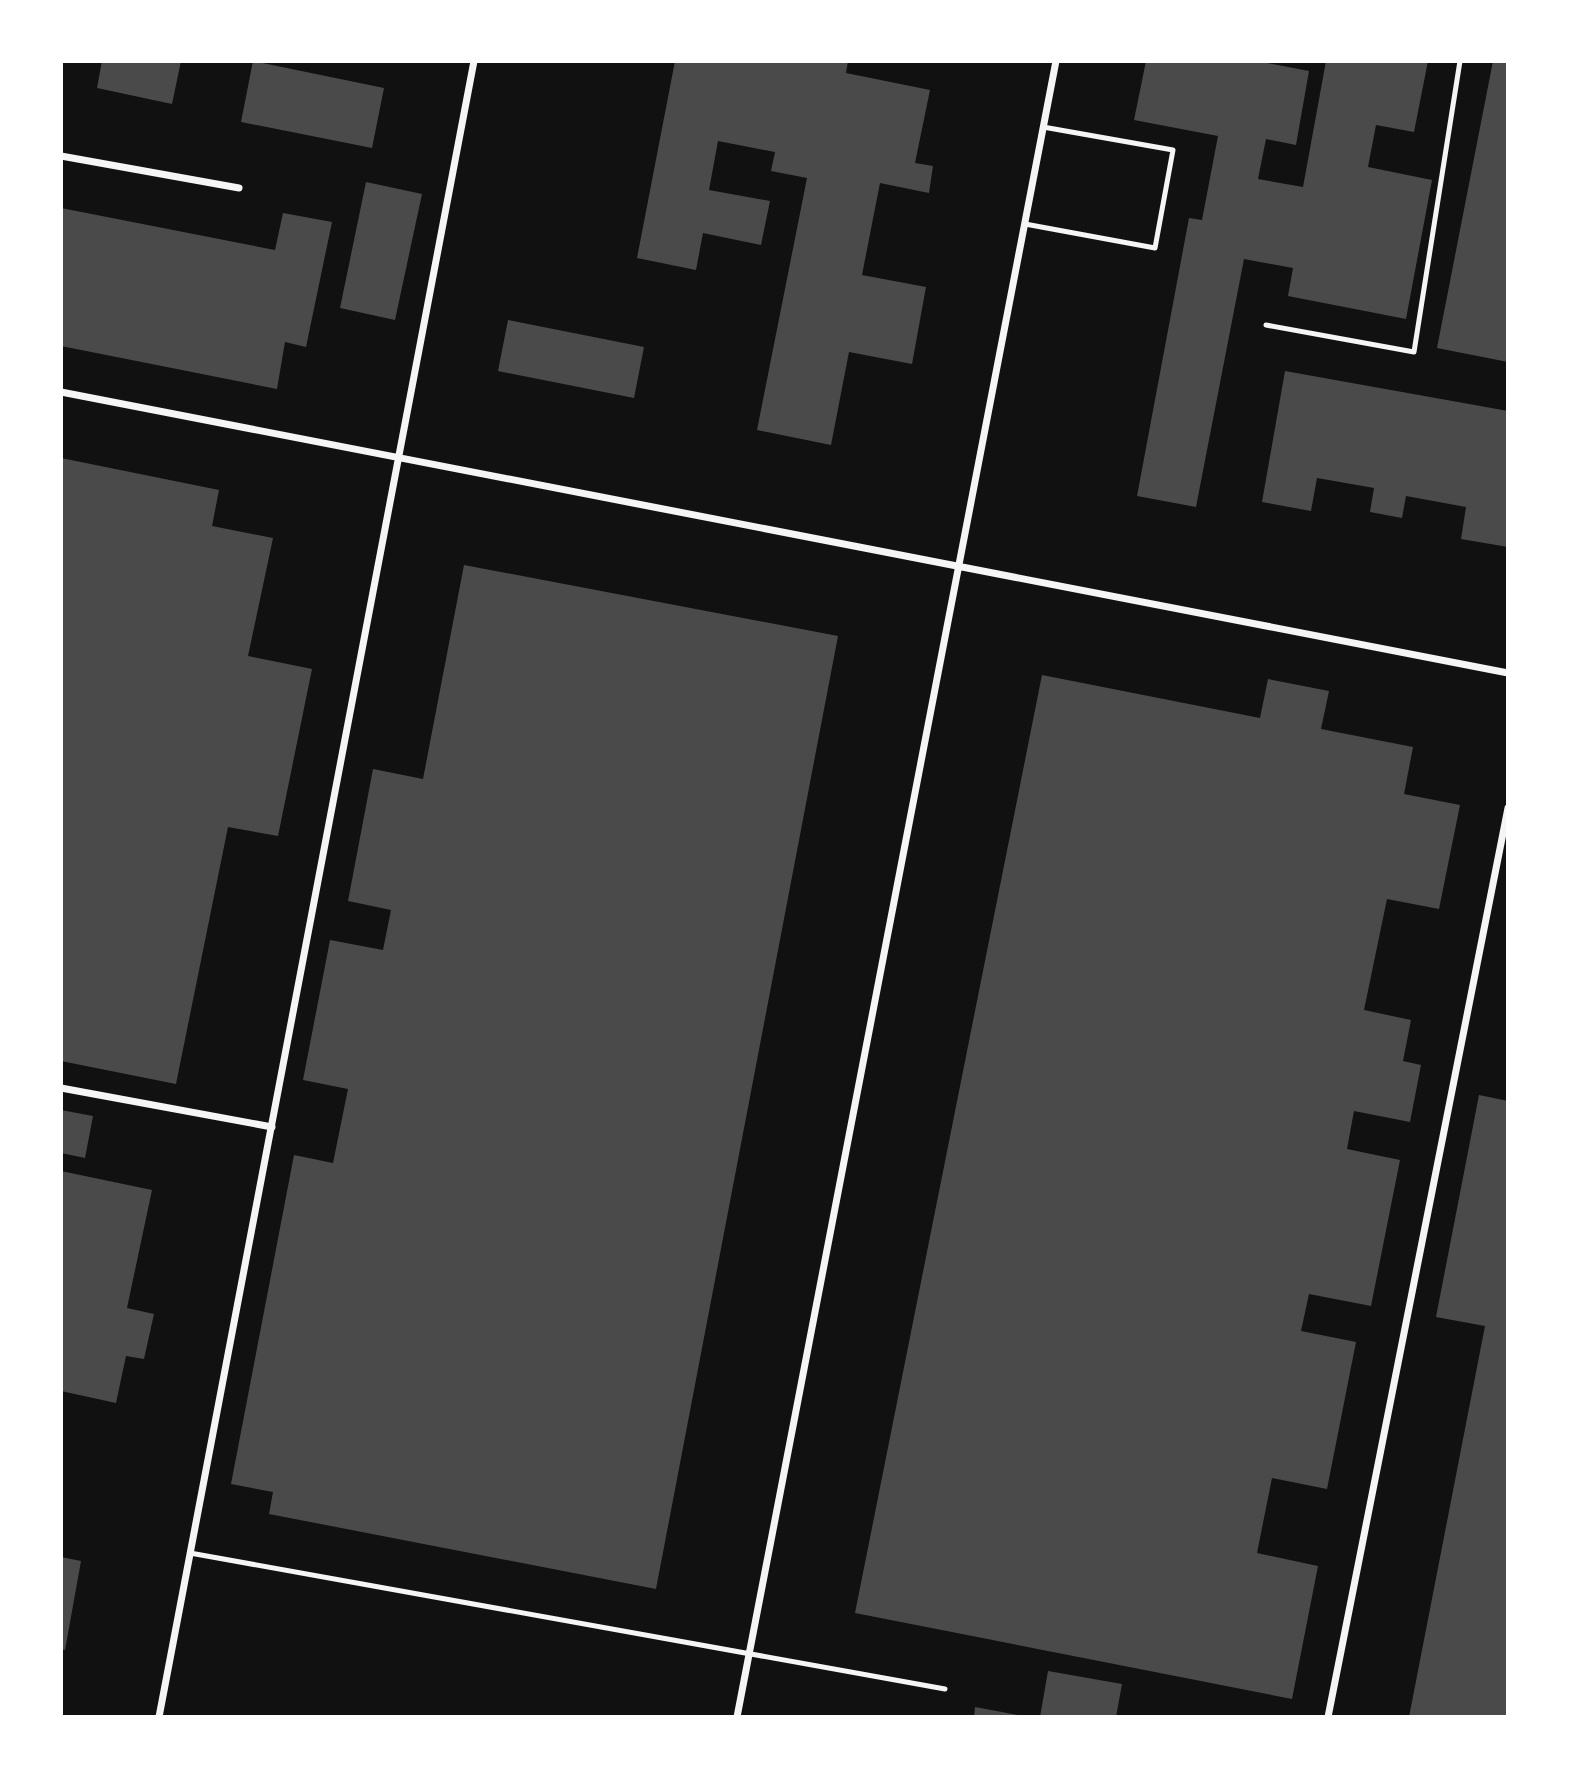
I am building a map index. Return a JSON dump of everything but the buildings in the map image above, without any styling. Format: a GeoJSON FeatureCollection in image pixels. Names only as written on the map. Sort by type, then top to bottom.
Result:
{"type":"FeatureCollection","features":[{"type":"Feature","properties":{"kind":"street"},"geometry":{"type":"LineString","coordinates":[[159,1717],[474,61]]}},
{"type":"Feature","properties":{"kind":"street"},"geometry":{"type":"LineString","coordinates":[[737,1717],[1056,61]]}},
{"type":"Feature","properties":{"kind":"street"},"geometry":{"type":"LineString","coordinates":[[61,156],[239,188]]}},
{"type":"Feature","properties":{"kind":"street"},"geometry":{"type":"LineString","coordinates":[[61,392],[1508,673]]}},
{"type":"Feature","properties":{"kind":"street"},"geometry":{"type":"LineString","coordinates":[[1328,1717],[1508,808]]}},
{"type":"Feature","properties":{"kind":"street"},"geometry":{"type":"LineString","coordinates":[[61,1088],[272,1127]]}},
{"type":"Feature","properties":{"kind":"lane"},"geometry":{"type":"LineString","coordinates":[[1266,325],[1414,352],[1460,61]]}},
{"type":"Feature","properties":{"kind":"lane"},"geometry":{"type":"LineString","coordinates":[[1025,224],[1155,248],[1173,150],[1043,127]]}},
{"type":"Feature","properties":{"kind":"lane"},"geometry":{"type":"LineString","coordinates":[[190,1553],[945,1689]]}}]}
